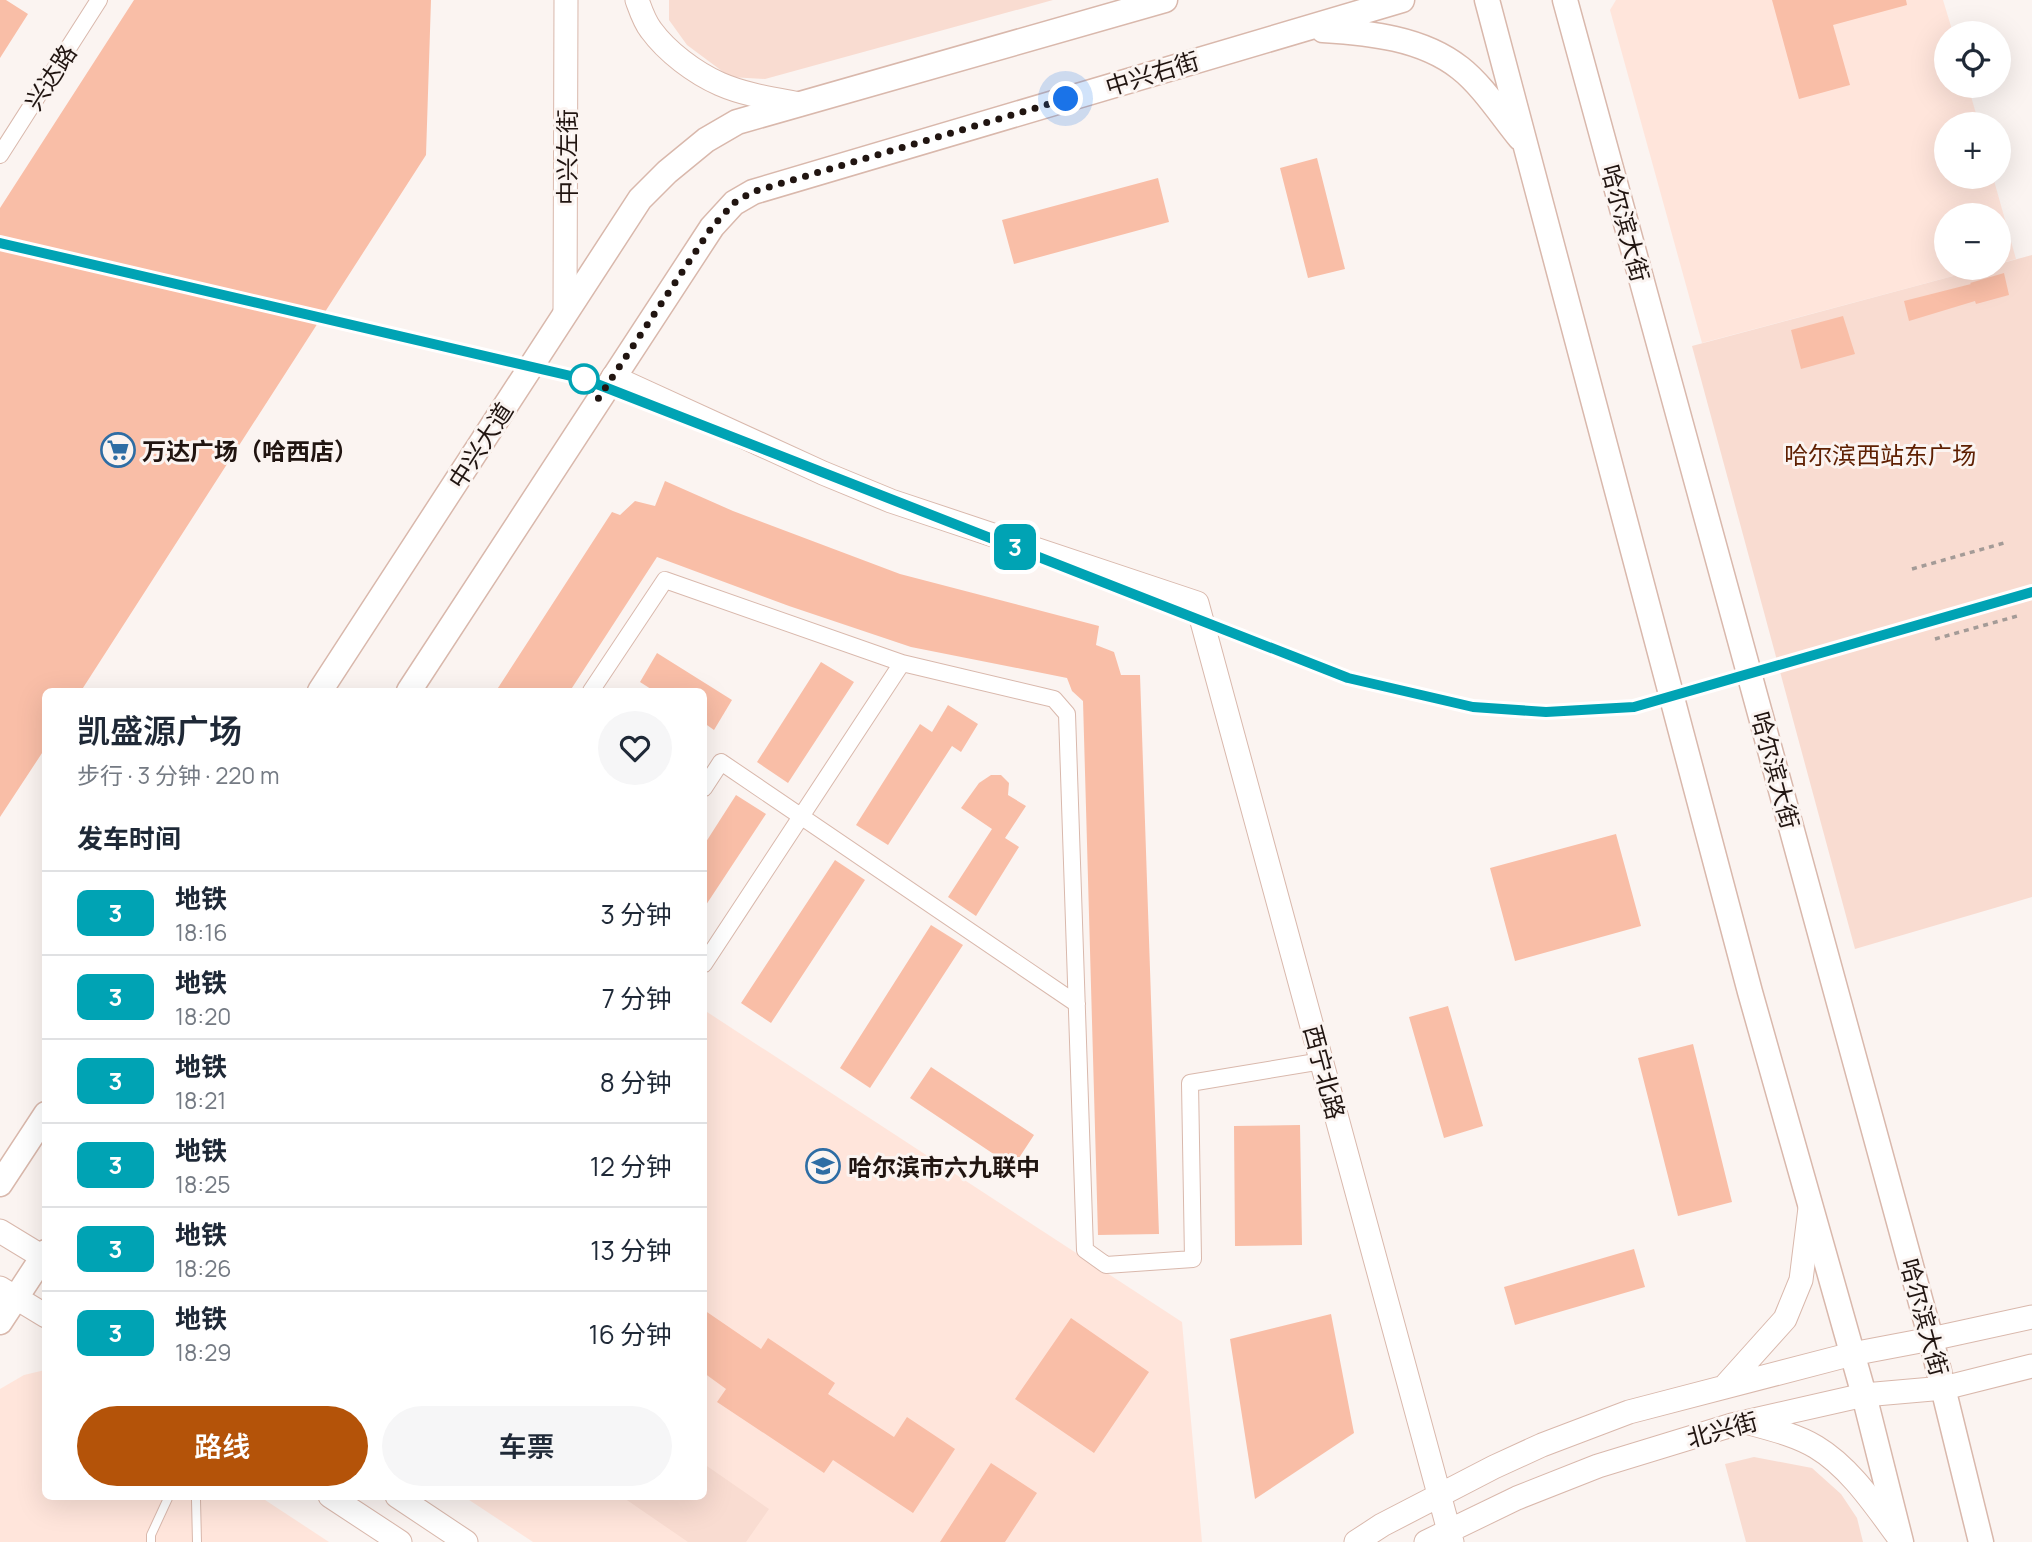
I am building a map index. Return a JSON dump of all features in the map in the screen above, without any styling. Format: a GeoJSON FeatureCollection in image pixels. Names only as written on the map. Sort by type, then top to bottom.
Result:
{"type":"FeatureCollection","features":[{"type":"Feature","properties":{"kind":"main road","name":"中兴左街"},"geometry":{"type":"LineString","coordinates":[[565,314],[566,0]]}},
{"type":"Feature","properties":{"kind":"main road"},"geometry":{"type":"LineString","coordinates":[[637,0],[651,31],[703,75],[722,85],[800,104],[1166,0]]}},
{"type":"Feature","properties":{"kind":"main road","name":"中兴右街"},"geometry":{"type":"LineString","coordinates":[[612,377],[712,227],[734,203],[752,192],[1402,0]]}},
{"type":"Feature","properties":{"kind":"main road"},"geometry":{"type":"LineString","coordinates":[[1487,0],[1750,992],[1864,1395],[1900,1540]]}},
{"type":"Feature","properties":{"kind":"main road","name":"哈尔滨大街"},"geometry":{"type":"LineString","coordinates":[[1565,0],[1931,1339],[1981,1542]]}},
{"type":"Feature","properties":{"kind":"main road"},"geometry":{"type":"LineString","coordinates":[[1301,29],[1357,32],[1390,38],[1440,55],[1462,69],[1527,146]]}},
{"type":"Feature","properties":{"kind":"main road","name":"中兴大道"},"geometry":{"type":"LineString","coordinates":[[322,688],[640,199],[667,172],[706,140],[737,122],[800,104]]}},
{"type":"Feature","properties":{"kind":"main road"},"geometry":{"type":"LineString","coordinates":[[411,688],[612,377]]}},
{"type":"Feature","properties":{"kind":"main road","name":"西宁北路"},"geometry":{"type":"LineString","coordinates":[[612,377],[891,501],[1197,603],[1451,1536]]}},
{"type":"Feature","properties":{"kind":"main road"},"geometry":{"type":"LineString","coordinates":[[0,1184],[42,1120]]}},
{"type":"Feature","properties":{"kind":"main road"},"geometry":{"type":"LineString","coordinates":[[1724,1387],[1785,1319],[1801,1280],[1810,1208]]}},
{"type":"Feature","properties":{"kind":"main road"},"geometry":{"type":"LineString","coordinates":[[0,1231],[42,1255]]}},
{"type":"Feature","properties":{"kind":"main road"},"geometry":{"type":"LineString","coordinates":[[0,1322],[8,1293],[42,1258]]}},
{"type":"Feature","properties":{"kind":"main road"},"geometry":{"type":"LineString","coordinates":[[8,1293],[42,1314]]}},
{"type":"Feature","properties":{"kind":"main road","name":"北兴街"},"geometry":{"type":"LineString","coordinates":[[1356,1542],[1439,1495],[1542,1445],[1629,1412],[1852,1354],[2032,1317]]}},
{"type":"Feature","properties":{"kind":"main road","name":"北兴街"},"geometry":{"type":"LineString","coordinates":[[1426,1542],[1451,1536],[1517,1498],[1598,1465],[1746,1422],[1864,1395],[1944,1388],[2032,1366]]}},
{"type":"Feature","properties":{"kind":"main road"},"geometry":{"type":"LineString","coordinates":[[1746,1422],[1783,1433],[1825,1453],[1843,1468],[1900,1540]]}},
{"type":"Feature","properties":{"kind":"main road"},"geometry":{"type":"LineString","coordinates":[[336,1500],[400,1542]]}},
{"type":"Feature","properties":{"kind":"main road"},"geometry":{"type":"LineString","coordinates":[[403,1500],[466,1542]]}},
{"type":"Feature","properties":{"kind":"street","name":"兴达路"},"geometry":{"type":"LineString","coordinates":[[0,155],[99,0]]}},
{"type":"Feature","properties":{"kind":"street"},"geometry":{"type":"LineString","coordinates":[[593,688],[665,580],[902,663],[1054,699],[1067,714],[1085,1250],[1106,1265],[1193,1259],[1190,1083],[1322,1061]]}},
{"type":"Feature","properties":{"kind":"street"},"geometry":{"type":"LineString","coordinates":[[707,959],[902,663]]}},
{"type":"Feature","properties":{"kind":"street"},"geometry":{"type":"LineString","coordinates":[[707,783],[721,762],[1077,1004]]}},
{"type":"Feature","properties":{"kind":"lane"},"geometry":{"type":"LineString","coordinates":[[151,1542],[151,1535],[167,1500]]}},
{"type":"Feature","properties":{"kind":"lane"},"geometry":{"type":"LineString","coordinates":[[197,1500],[197,1542]]}},
{"type":"Feature","properties":{"kind":"path"},"geometry":{"type":"LineString","coordinates":[[1912,569],[2004,543]]}},
{"type":"Feature","properties":{"kind":"path"},"geometry":{"type":"LineString","coordinates":[[1935,639],[2021,615]]}},
{"type":"Feature","properties":{"kind":"shaded area"},"geometry":{"type":"Polygon","coordinates":[[[1616,0],[1943,0],[1949,21],[1934,21],[1934,98],[1971,98],[1976,112],[1934,112],[1934,189],[1996,189],[2000,203],[1934,203],[1934,280],[1938,280],[1702,343],[1610,10],[1616,0]]]}},
{"type":"Feature","properties":{"kind":"shaded area"},"geometry":{"type":"Polygon","coordinates":[[[2011,241],[2016,259],[2011,260],[2011,241]]]}},
{"type":"Feature","properties":{"kind":"shaded area","name":"哈尔滨市六九联中"},"geometry":{"type":"Polygon","coordinates":[[[707,1012],[1182,1322],[1202,1542],[533,1542],[469,1500],[707,1500],[707,1012]]]}},
{"type":"Feature","properties":{"kind":"shaded area"},"geometry":{"type":"Polygon","coordinates":[[[42,1371],[42,1500],[265,1500],[329,1542],[0,1542],[0,1389],[24,1375],[42,1371]]]}},
{"type":"Feature","properties":{"kind":"green space"},"geometry":{"type":"Polygon","coordinates":[[[669,0],[1053,0],[765,79],[730,77],[687,45],[669,20],[669,0]]]}},
{"type":"Feature","properties":{"kind":"green space","name":"哈尔滨西站东广场"},"geometry":{"type":"Polygon","coordinates":[[[2032,255],[2032,897],[1855,949],[1692,346],[1938,280],[2011,280],[2011,261],[2032,255]]]}},
{"type":"Feature","properties":{"kind":"green space"},"geometry":{"type":"Polygon","coordinates":[[[1754,1457],[1812,1468],[1841,1494],[1857,1518],[1863,1542],[1746,1542],[1725,1464],[1754,1457]]]}},
{"type":"Feature","properties":{"kind":"green space"},"geometry":{"type":"Polygon","coordinates":[[[707,1466],[769,1509],[746,1542],[688,1542],[627,1500],[707,1500],[707,1466]]]}},
{"type":"Feature","properties":{"kind":"building"},"geometry":{"type":"Polygon","coordinates":[[[0,0],[6,0],[28,14],[0,58],[0,0]]]}},
{"type":"Feature","properties":{"kind":"building","name":"万达广场（哈西店）"},"geometry":{"type":"Polygon","coordinates":[[[134,0],[431,0],[426,155],[83,688],[42,688],[42,753],[0,817],[0,208],[134,0]]]}},
{"type":"Feature","properties":{"kind":"building"},"geometry":{"type":"Polygon","coordinates":[[[1772,0],[1906,0],[1907,5],[1833,25],[1850,85],[1799,99],[1772,0]]]}},
{"type":"Feature","properties":{"kind":"building"},"geometry":{"type":"Polygon","coordinates":[[[1317,158],[1345,269],[1308,278],[1280,168],[1317,158]]]}},
{"type":"Feature","properties":{"kind":"building"},"geometry":{"type":"Polygon","coordinates":[[[1158,178],[1169,222],[1014,264],[1002,220],[1158,178]]]}},
{"type":"Feature","properties":{"kind":"building"},"geometry":{"type":"Polygon","coordinates":[[[1980,280],[2006,280],[2009,295],[1976,304],[1975,301],[1909,321],[1904,301],[1980,280]]]}},
{"type":"Feature","properties":{"kind":"building"},"geometry":{"type":"Polygon","coordinates":[[[1843,316],[1855,354],[1801,369],[1791,330],[1843,316]]]}},
{"type":"Feature","properties":{"kind":"building"},"geometry":{"type":"Polygon","coordinates":[[[665,481],[733,511],[900,574],[1099,626],[1096,645],[1114,652],[1121,675],[1140,675],[1159,1234],[1098,1235],[1083,701],[1072,691],[1067,678],[911,647],[789,606],[657,557],[572,688],[498,688],[612,512],[620,515],[635,501],[655,506],[665,481]]]}},
{"type":"Feature","properties":{"kind":"building"},"geometry":{"type":"Polygon","coordinates":[[[657,653],[732,700],[714,730],[707,725],[707,688],[649,688],[640,682],[657,653]]]}},
{"type":"Feature","properties":{"kind":"building"},"geometry":{"type":"Polygon","coordinates":[[[821,662],[854,682],[788,783],[757,762],[821,662]]]}},
{"type":"Feature","properties":{"kind":"building"},"geometry":{"type":"Polygon","coordinates":[[[948,705],[978,724],[961,752],[952,746],[888,845],[856,825],[920,724],[932,732],[948,705]]]}},
{"type":"Feature","properties":{"kind":"building"},"geometry":{"type":"Polygon","coordinates":[[[991,775],[1001,775],[1009,783],[1008,795],[1026,806],[1005,838],[1019,847],[976,916],[948,897],[992,829],[961,808],[979,783],[991,775]]]}},
{"type":"Feature","properties":{"kind":"building"},"geometry":{"type":"Polygon","coordinates":[[[736,795],[766,814],[707,903],[707,840],[736,795]]]}},
{"type":"Feature","properties":{"kind":"building"},"geometry":{"type":"Polygon","coordinates":[[[1616,834],[1641,926],[1515,961],[1490,868],[1616,834]]]}},
{"type":"Feature","properties":{"kind":"building"},"geometry":{"type":"Polygon","coordinates":[[[835,860],[865,880],[771,1023],[741,1003],[835,860]]]}},
{"type":"Feature","properties":{"kind":"building"},"geometry":{"type":"Polygon","coordinates":[[[931,925],[963,945],[870,1088],[840,1068],[931,925]]]}},
{"type":"Feature","properties":{"kind":"building"},"geometry":{"type":"Polygon","coordinates":[[[1448,1006],[1483,1126],[1444,1138],[1409,1017],[1448,1006]]]}},
{"type":"Feature","properties":{"kind":"building"},"geometry":{"type":"Polygon","coordinates":[[[1693,1044],[1732,1202],[1678,1216],[1638,1058],[1693,1044]]]}},
{"type":"Feature","properties":{"kind":"building"},"geometry":{"type":"Polygon","coordinates":[[[931,1067],[1034,1135],[1013,1167],[910,1098],[931,1067]]]}},
{"type":"Feature","properties":{"kind":"building"},"geometry":{"type":"Polygon","coordinates":[[[1300,1125],[1302,1245],[1235,1246],[1234,1126],[1300,1125]]]}},
{"type":"Feature","properties":{"kind":"building"},"geometry":{"type":"Polygon","coordinates":[[[1634,1249],[1645,1287],[1515,1325],[1504,1287],[1634,1249]]]}},
{"type":"Feature","properties":{"kind":"building"},"geometry":{"type":"Polygon","coordinates":[[[707,1312],[761,1349],[768,1338],[835,1383],[828,1394],[894,1437],[907,1417],[955,1449],[913,1513],[833,1460],[824,1473],[717,1402],[726,1389],[707,1375],[707,1312]]]}},
{"type":"Feature","properties":{"kind":"building"},"geometry":{"type":"Polygon","coordinates":[[[1331,1314],[1354,1433],[1255,1499],[1230,1339],[1331,1314]]]}},
{"type":"Feature","properties":{"kind":"building"},"geometry":{"type":"Polygon","coordinates":[[[1071,1318],[1149,1372],[1094,1453],[1015,1399],[1071,1318]]]}},
{"type":"Feature","properties":{"kind":"building"},"geometry":{"type":"Polygon","coordinates":[[[991,1463],[1037,1493],[1005,1542],[940,1542],[991,1463]]]}},
{"type":"Feature","properties":{"kind":"metro line","name":"3"},"geometry":{"type":"LineString","coordinates":[[0,243],[584,379],[1348,678],[1473,707],[1546,712],[1634,707],[2032,592]]}},
{"type":"Feature","properties":{"kind":"place","name":"万达广场（哈西店）"},"geometry":{"type":"Point","coordinates":[118,450]}},
{"type":"Feature","properties":{"kind":"place","name":"哈尔滨市六九联中"},"geometry":{"type":"Point","coordinates":[823,1166]}},
{"type":"Feature","properties":{"kind":"route"},"geometry":{"type":"LineString","coordinates":[[584,379],[598,399],[712,227],[734,203],[752,192],[1066,99]]}}]}
